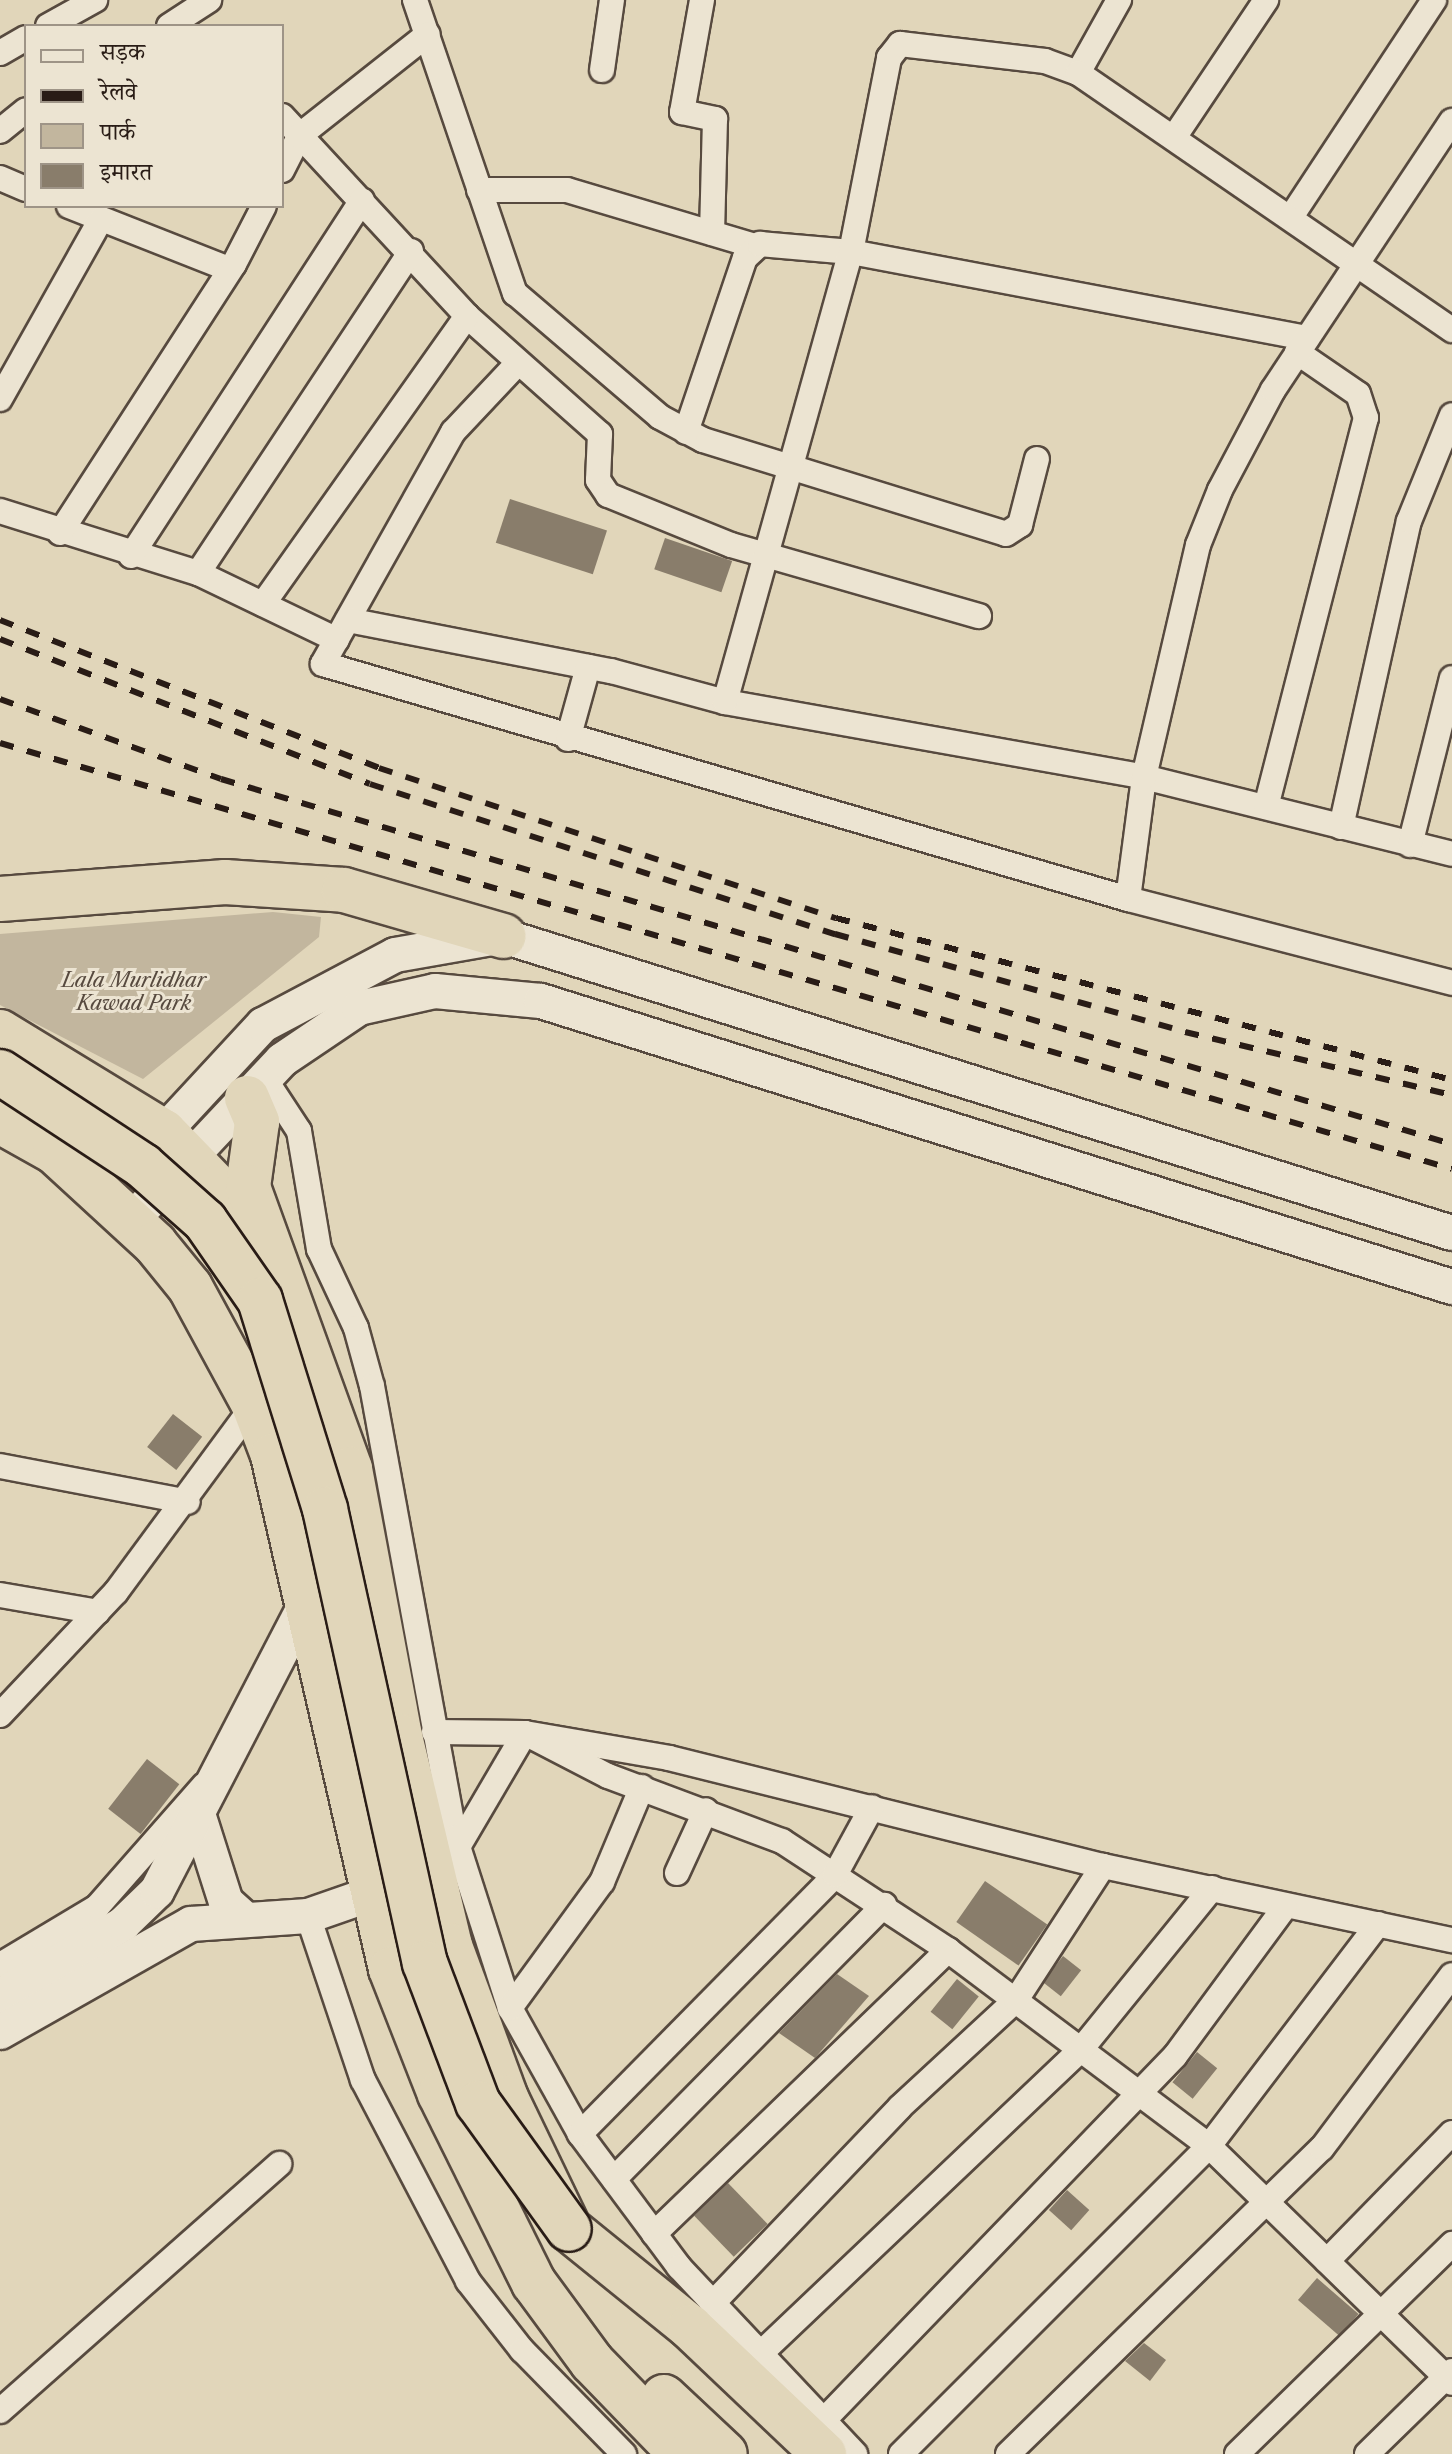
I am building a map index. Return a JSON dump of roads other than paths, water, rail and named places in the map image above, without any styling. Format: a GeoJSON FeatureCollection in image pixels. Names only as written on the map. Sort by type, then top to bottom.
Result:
{"type":"FeatureCollection","features":[{"type":"Feature","properties":{"kind":"highway"},"geometry":{"type":"LineString","coordinates":[[0,899],[225,882],[344,890],[503,936]]}},
{"type":"Feature","properties":{"kind":"highway"},"geometry":{"type":"LineString","coordinates":[[0,1032],[175,1145],[218,1188],[279,1280]]}},
{"type":"Feature","properties":{"kind":"highway"},"geometry":{"type":"LineString","coordinates":[[0,1072],[143,1166],[205,1221],[260,1300],[322,1495],[425,1963],[478,2103],[569,2229],[823,2438]]}},
{"type":"Feature","properties":{"kind":"highway"},"geometry":{"type":"LineString","coordinates":[[256,1088],[257,1122],[248,1187],[279,1280],[318,1365],[350,1469],[400,1736],[450,1946],[506,2098],[569,2229],[622,2328],[725,2454]]}},
{"type":"Feature","properties":{"kind":"highway"},"geometry":{"type":"LineString","coordinates":[[0,1121],[55,1152],[190,1287],[254,1405],[307,1602],[391,1969],[440,2094],[534,2283],[583,2351],[681,2454]]}},
{"type":"Feature","properties":{"kind":"highway"},"geometry":{"type":"LineString","coordinates":[[503,2216],[622,2328],[782,2454]]}},
{"type":"Feature","properties":{"kind":"street"},"geometry":{"type":"LineString","coordinates":[[52,24],[95,0]]}},
{"type":"Feature","properties":{"kind":"street"},"geometry":{"type":"LineString","coordinates":[[415,0],[515,293],[686,432],[794,469],[1012,534],[1037,459]]}},
{"type":"Feature","properties":{"kind":"street"},"geometry":{"type":"LineString","coordinates":[[602,70],[612,0]]}},
{"type":"Feature","properties":{"kind":"street"},"geometry":{"type":"LineString","coordinates":[[702,0],[682,112],[715,119],[712,233]]}},
{"type":"Feature","properties":{"kind":"street"},"geometry":{"type":"LineString","coordinates":[[1078,73],[1119,0]]}},
{"type":"Feature","properties":{"kind":"street"},"geometry":{"type":"LineString","coordinates":[[1175,136],[1266,0]]}},
{"type":"Feature","properties":{"kind":"street"},"geometry":{"type":"LineString","coordinates":[[1291,217],[1434,0]]}},
{"type":"Feature","properties":{"kind":"street"},"geometry":{"type":"LineString","coordinates":[[172,24],[197,9]]}},
{"type":"Feature","properties":{"kind":"street"},"geometry":{"type":"LineString","coordinates":[[284,166],[299,136],[428,34]]}},
{"type":"Feature","properties":{"kind":"street"},"geometry":{"type":"LineString","coordinates":[[0,53],[24,39]]}},
{"type":"Feature","properties":{"kind":"street"},"geometry":{"type":"LineString","coordinates":[[725,702],[771,555],[851,252],[896,47],[1045,61],[1078,73],[1175,136],[1452,330]]}},
{"type":"Feature","properties":{"kind":"street"},"geometry":{"type":"LineString","coordinates":[[0,131],[24,112]]}},
{"type":"Feature","properties":{"kind":"street"},"geometry":{"type":"LineString","coordinates":[[284,118],[411,251],[467,316],[517,364],[600,434],[598,480],[608,495],[655,518],[979,616]]}},
{"type":"Feature","properties":{"kind":"street"},"geometry":{"type":"LineString","coordinates":[[1128,899],[1144,777],[1198,545],[1220,490],[1302,345],[1452,121]]}},
{"type":"Feature","properties":{"kind":"street"},"geometry":{"type":"LineString","coordinates":[[0,178],[24,188]]}},
{"type":"Feature","properties":{"kind":"street"},"geometry":{"type":"LineString","coordinates":[[479,190],[567,190],[755,246],[851,252],[1302,345],[1358,394],[1366,418],[1266,807]]}},
{"type":"Feature","properties":{"kind":"street"},"geometry":{"type":"LineString","coordinates":[[131,556],[362,200]]}},
{"type":"Feature","properties":{"kind":"street"},"geometry":{"type":"LineString","coordinates":[[74,208],[226,268]]}},
{"type":"Feature","properties":{"kind":"street"},"geometry":{"type":"LineString","coordinates":[[60,533],[263,208]]}},
{"type":"Feature","properties":{"kind":"street"},"geometry":{"type":"LineString","coordinates":[[0,399],[101,219]]}},
{"type":"Feature","properties":{"kind":"street"},"geometry":{"type":"LineString","coordinates":[[686,432],[755,246]]}},
{"type":"Feature","properties":{"kind":"street"},"geometry":{"type":"LineString","coordinates":[[198,573],[411,251]]}},
{"type":"Feature","properties":{"kind":"street"},"geometry":{"type":"LineString","coordinates":[[263,604],[467,316]]}},
{"type":"Feature","properties":{"kind":"street"},"geometry":{"type":"LineString","coordinates":[[517,364],[453,432],[323,664],[568,739],[1128,899],[1452,983]]}},
{"type":"Feature","properties":{"kind":"street"},"geometry":{"type":"LineString","coordinates":[[1341,827],[1409,521],[1452,415]]}},
{"type":"Feature","properties":{"kind":"street"},"geometry":{"type":"LineString","coordinates":[[0,511],[131,556],[198,573],[263,604],[342,630],[588,667],[725,702],[1144,777],[1452,854]]}},
{"type":"Feature","properties":{"kind":"street"},"geometry":{"type":"LineString","coordinates":[[568,739],[588,667]]}},
{"type":"Feature","properties":{"kind":"street"},"geometry":{"type":"LineString","coordinates":[[1410,845],[1452,678]]}},
{"type":"Feature","properties":{"kind":"street"},"geometry":{"type":"LineString","coordinates":[[117,1211],[175,1145],[263,1025],[334,982],[424,950],[503,936],[1452,1233]]}},
{"type":"Feature","properties":{"kind":"street"},"geometry":{"type":"LineString","coordinates":[[424,950],[435,991]]}},
{"type":"Feature","properties":{"kind":"street"},"geometry":{"type":"LineString","coordinates":[[175,1145],[256,1088],[359,1008],[435,991],[541,1001],[1452,1287]]}},
{"type":"Feature","properties":{"kind":"street"},"geometry":{"type":"LineString","coordinates":[[256,1088],[299,1131],[319,1249],[356,1328],[372,1386],[434,1732],[458,1847],[510,2008],[580,2134],[654,2234],[759,2355],[823,2438],[855,2454]]}},
{"type":"Feature","properties":{"kind":"street"},"geometry":{"type":"LineString","coordinates":[[0,1715],[98,1612],[188,1502],[254,1405]]}},
{"type":"Feature","properties":{"kind":"street"},"geometry":{"type":"LineString","coordinates":[[0,1466],[188,1502]]}},
{"type":"Feature","properties":{"kind":"street"},"geometry":{"type":"LineString","coordinates":[[0,1595],[98,1612]]}},
{"type":"Feature","properties":{"kind":"street"},"geometry":{"type":"LineString","coordinates":[[0,2032],[69,1974],[157,1891],[225,1768],[307,1602]]}},
{"type":"Feature","properties":{"kind":"street"},"geometry":{"type":"LineString","coordinates":[[434,1732],[525,1733],[669,1758],[1103,1866],[1452,1940]]}},
{"type":"Feature","properties":{"kind":"street"},"geometry":{"type":"LineString","coordinates":[[525,1733],[642,1787],[782,1841],[884,1905],[948,1950],[1083,2047],[1209,2146],[1267,2206],[1450,2377],[1367,2454]]}},
{"type":"Feature","properties":{"kind":"street"},"geometry":{"type":"LineString","coordinates":[[458,1847],[525,1733]]}},
{"type":"Feature","properties":{"kind":"street"},"geometry":{"type":"LineString","coordinates":[[0,1965],[97,1907],[151,1839],[225,1768]]}},
{"type":"Feature","properties":{"kind":"street"},"geometry":{"type":"LineString","coordinates":[[510,2008],[602,1882],[642,1787]]}},
{"type":"Feature","properties":{"kind":"street"},"geometry":{"type":"LineString","coordinates":[[580,2134],[835,1875],[872,1807]]}},
{"type":"Feature","properties":{"kind":"street"},"geometry":{"type":"LineString","coordinates":[[677,1873],[706,1810]]}},
{"type":"Feature","properties":{"kind":"street"},"geometry":{"type":"LineString","coordinates":[[199,1817],[226,1902],[245,1919]]}},
{"type":"Feature","properties":{"kind":"street"},"geometry":{"type":"LineString","coordinates":[[712,2304],[900,2107],[1016,2000],[1103,1866]]}},
{"type":"Feature","properties":{"kind":"street"},"geometry":{"type":"LineString","coordinates":[[759,2355],[1083,2047],[1212,1888]]}},
{"type":"Feature","properties":{"kind":"street"},"geometry":{"type":"LineString","coordinates":[[0,1996],[69,1974],[191,1924],[308,1916],[374,1893]]}},
{"type":"Feature","properties":{"kind":"street"},"geometry":{"type":"LineString","coordinates":[[614,2179],[884,1905]]}},
{"type":"Feature","properties":{"kind":"street"},"geometry":{"type":"LineString","coordinates":[[823,2438],[1211,2014],[1285,1907]]}},
{"type":"Feature","properties":{"kind":"street"},"geometry":{"type":"LineString","coordinates":[[308,1916],[363,2080],[468,2281],[531,2359],[624,2454]]}},
{"type":"Feature","properties":{"kind":"street"},"geometry":{"type":"LineString","coordinates":[[901,2454],[1209,2146],[1378,1924]]}},
{"type":"Feature","properties":{"kind":"street"},"geometry":{"type":"LineString","coordinates":[[654,2234],[948,1950]]}},
{"type":"Feature","properties":{"kind":"street"},"geometry":{"type":"LineString","coordinates":[[1008,2454],[1267,2206],[1362,2099],[1452,1975]]}},
{"type":"Feature","properties":{"kind":"street"},"geometry":{"type":"LineString","coordinates":[[1327,2261],[1452,2133]]}},
{"type":"Feature","properties":{"kind":"street"},"geometry":{"type":"LineString","coordinates":[[0,2411],[279,2164]]}},
{"type":"Feature","properties":{"kind":"street"},"geometry":{"type":"LineString","coordinates":[[1237,2454],[1384,2316],[1452,2244]]}},
{"type":"Feature","properties":{"kind":"railway"},"geometry":{"type":"LineString","coordinates":[[0,620],[379,768],[836,918],[1452,1080]]}},
{"type":"Feature","properties":{"kind":"railway"},"geometry":{"type":"LineString","coordinates":[[0,639],[370,784],[835,934],[1185,1032],[1452,1095]]}},
{"type":"Feature","properties":{"kind":"railway"},"geometry":{"type":"LineString","coordinates":[[0,699],[221,779],[1452,1144]]}},
{"type":"Feature","properties":{"kind":"railway"},"geometry":{"type":"LineString","coordinates":[[0,743],[1452,1169]]}},
{"type":"Feature","properties":{"kind":"park label","name":"Lala Murlidhar Kawad Park"},"geometry":{"type":"Point","coordinates":[134,992]}}]}
